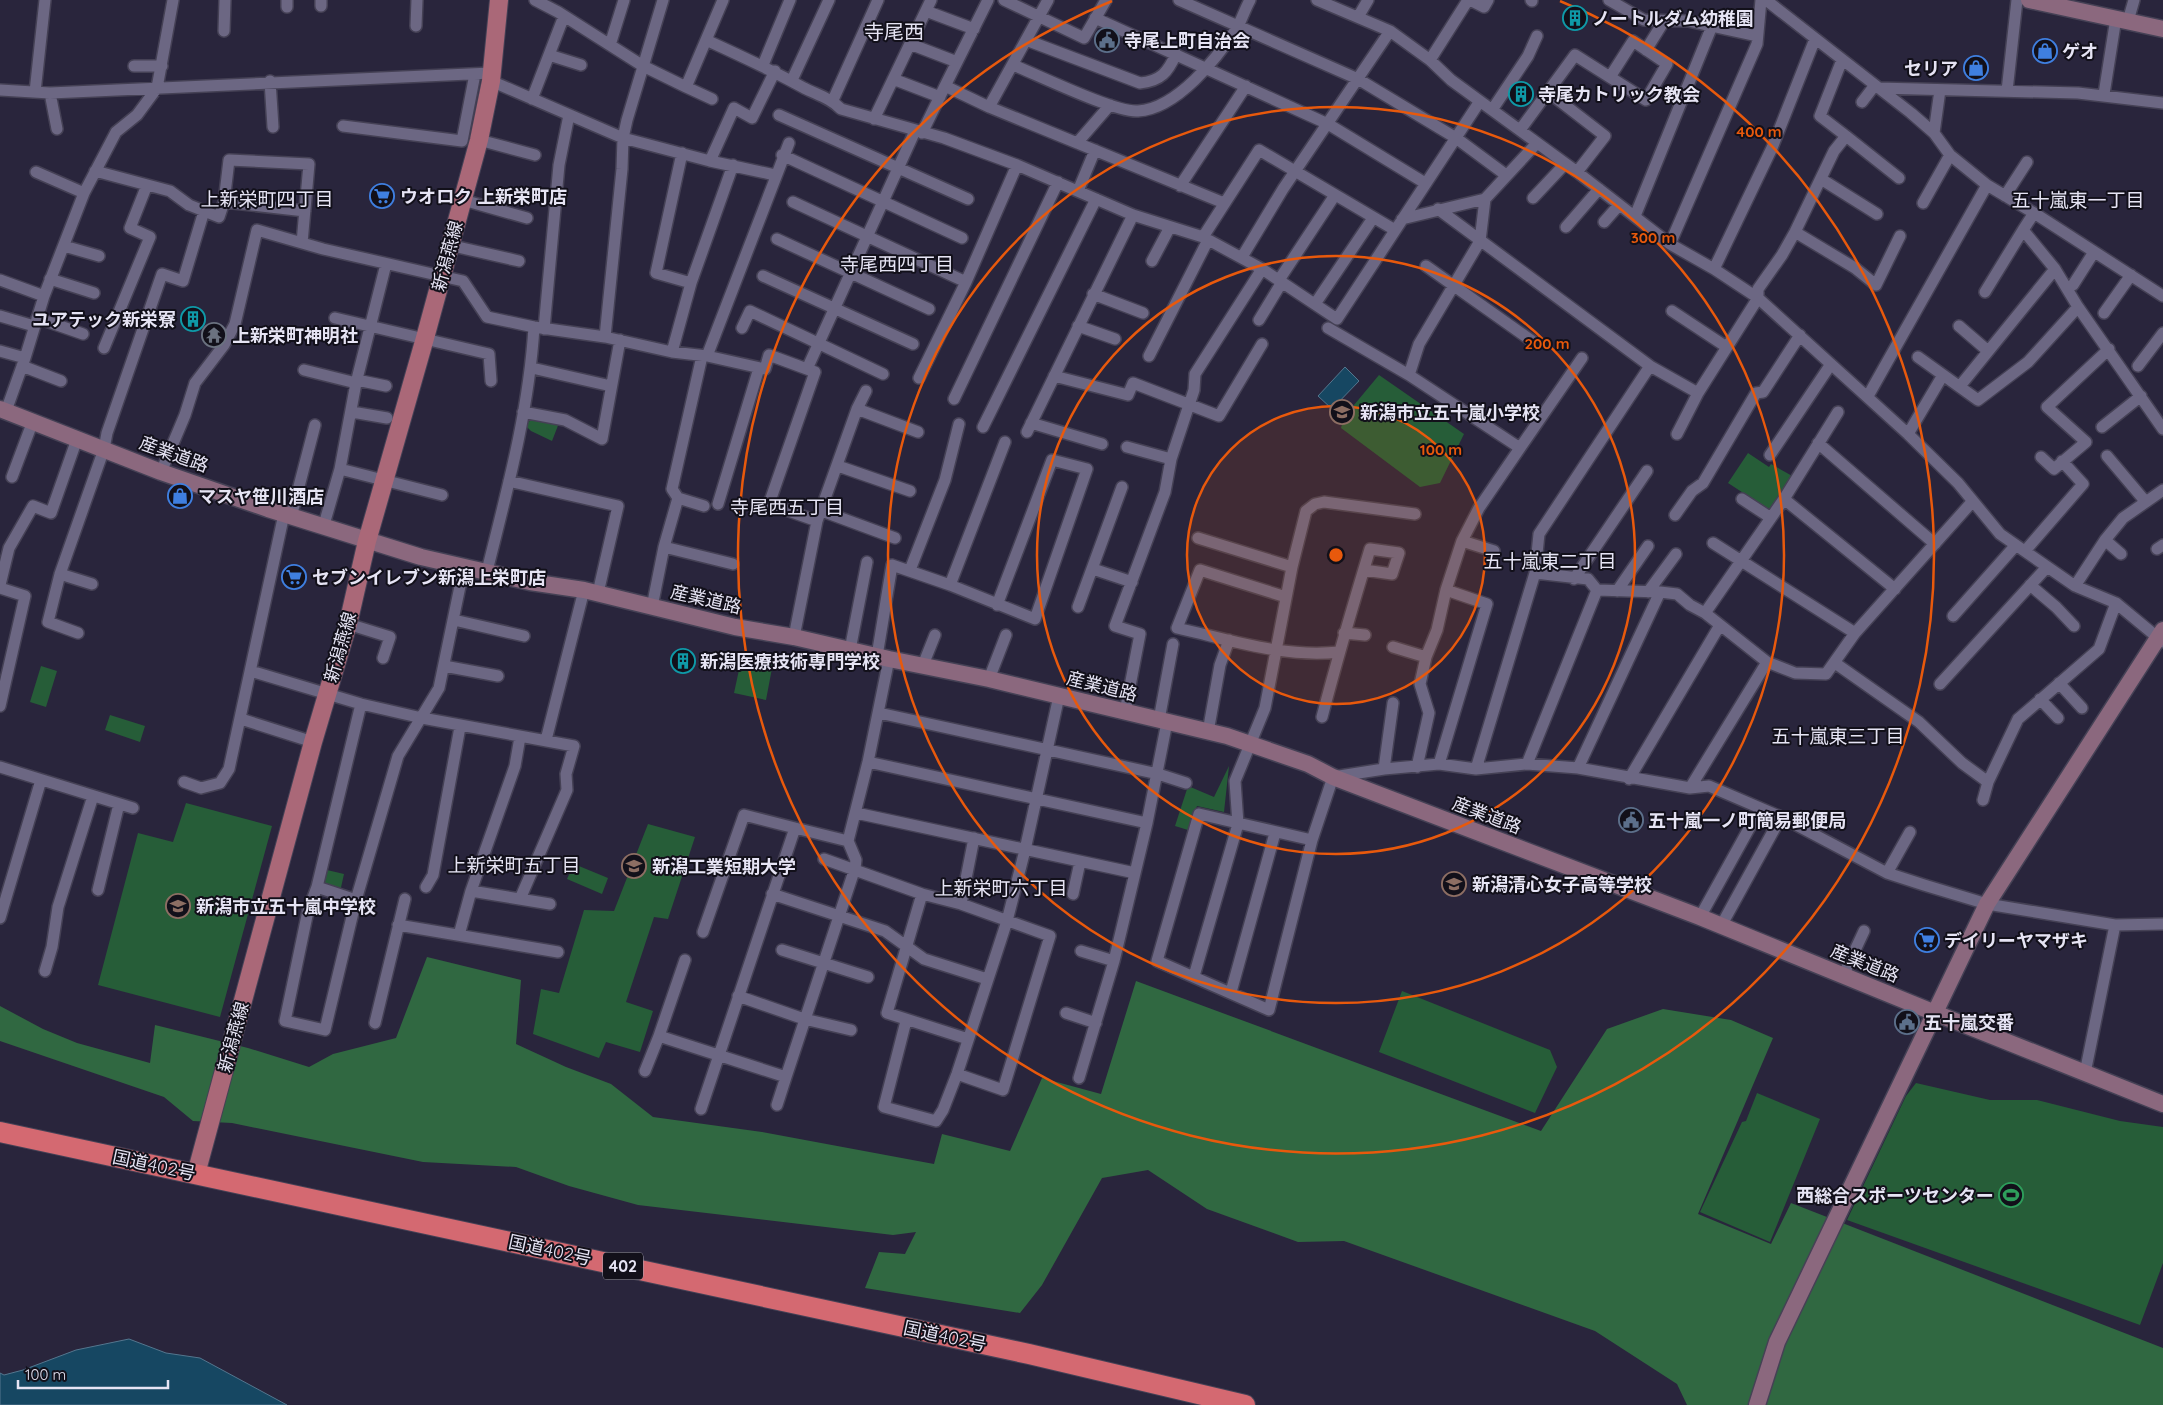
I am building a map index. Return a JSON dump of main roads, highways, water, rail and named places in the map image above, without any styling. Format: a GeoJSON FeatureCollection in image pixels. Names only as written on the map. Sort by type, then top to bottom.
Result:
{"type":"FeatureCollection","features":[{"type":"Feature","properties":{"kind":"highway","name":"国道402号"},"geometry":{"type":"LineString","coordinates":[[0,1132],[1019,1352],[1245,1405]]}},
{"type":"Feature","properties":{"kind":"main road","name":"新潟燕線"},"geometry":{"type":"LineString","coordinates":[[196,1174],[313,742],[348,624],[367,541],[479,140],[485,76],[499,0]]}},
{"type":"Feature","properties":{"kind":"water"},"geometry":{"type":"Polygon","coordinates":[[[1345,367],[1359,381],[1332,409],[1318,396],[1345,367]]]}},
{"type":"Feature","properties":{"kind":"water"},"geometry":{"type":"Polygon","coordinates":[[[129,1339],[166,1353],[200,1358],[287,1405],[0,1405],[0,1373],[4,1375],[23,1370],[76,1350],[129,1339]]]}},
{"type":"Feature","properties":{"kind":"place","name":"ノートルダム幼稚園"},"geometry":{"type":"Point","coordinates":[1575,18]}},
{"type":"Feature","properties":{"kind":"place","name":"寺尾上町自治会"},"geometry":{"type":"Point","coordinates":[1107,40]}},
{"type":"Feature","properties":{"kind":"place","name":"ゲオ"},"geometry":{"type":"Point","coordinates":[2045,51]}},
{"type":"Feature","properties":{"kind":"place","name":"セリア"},"geometry":{"type":"Point","coordinates":[1976,68]}},
{"type":"Feature","properties":{"kind":"place","name":"寺尾カトリック教会"},"geometry":{"type":"Point","coordinates":[1521,94]}},
{"type":"Feature","properties":{"kind":"place","name":"ウオロク 上新栄町店"},"geometry":{"type":"Point","coordinates":[382,196]}},
{"type":"Feature","properties":{"kind":"place","name":"ユアテック新栄寮"},"geometry":{"type":"Point","coordinates":[193,319]}},
{"type":"Feature","properties":{"kind":"place","name":"上新栄町神明社"},"geometry":{"type":"Point","coordinates":[214,335]}},
{"type":"Feature","properties":{"kind":"place","name":"新潟市立五十嵐小学校"},"geometry":{"type":"Point","coordinates":[1342,412]}},
{"type":"Feature","properties":{"kind":"place","name":"マスヤ笹川酒店"},"geometry":{"type":"Point","coordinates":[180,496]}},
{"type":"Feature","properties":{"kind":"place","name":"セブンイレブン新潟上栄町店"},"geometry":{"type":"Point","coordinates":[294,577]}},
{"type":"Feature","properties":{"kind":"place","name":"新潟医療技術専門学校"},"geometry":{"type":"Point","coordinates":[683,661]}},
{"type":"Feature","properties":{"kind":"place","name":"五十嵐一ノ町簡易郵便局"},"geometry":{"type":"Point","coordinates":[1631,820]}},
{"type":"Feature","properties":{"kind":"place","name":"新潟工業短期大学"},"geometry":{"type":"Point","coordinates":[634,866]}},
{"type":"Feature","properties":{"kind":"place","name":"新潟清心女子高等学校"},"geometry":{"type":"Point","coordinates":[1454,884]}},
{"type":"Feature","properties":{"kind":"place","name":"新潟市立五十嵐中学校"},"geometry":{"type":"Point","coordinates":[178,906]}},
{"type":"Feature","properties":{"kind":"place","name":"デイリーヤマザキ"},"geometry":{"type":"Point","coordinates":[1927,940]}},
{"type":"Feature","properties":{"kind":"place","name":"五十嵐交番"},"geometry":{"type":"Point","coordinates":[1907,1022]}},
{"type":"Feature","properties":{"kind":"place","name":"西総合スポーツセンター"},"geometry":{"type":"Point","coordinates":[2011,1195]}},
{"type":"Feature","properties":{"kind":"district","name":"寺尾西"},"geometry":{"type":"Point","coordinates":[894,31]}},
{"type":"Feature","properties":{"kind":"district","name":"上新栄町四丁目"},"geometry":{"type":"Point","coordinates":[267,199]}},
{"type":"Feature","properties":{"kind":"district","name":"五十嵐東一丁目"},"geometry":{"type":"Point","coordinates":[2078,200]}},
{"type":"Feature","properties":{"kind":"district","name":"寺尾西四丁目"},"geometry":{"type":"Point","coordinates":[897,264]}},
{"type":"Feature","properties":{"kind":"district","name":"寺尾西五丁目"},"geometry":{"type":"Point","coordinates":[787,507]}},
{"type":"Feature","properties":{"kind":"district","name":"五十嵐東二丁目"},"geometry":{"type":"Point","coordinates":[1550,561]}},
{"type":"Feature","properties":{"kind":"district","name":"五十嵐東三丁目"},"geometry":{"type":"Point","coordinates":[1838,736]}},
{"type":"Feature","properties":{"kind":"district","name":"上新栄町五丁目"},"geometry":{"type":"Point","coordinates":[514,865]}},
{"type":"Feature","properties":{"kind":"district","name":"上新栄町六丁目"},"geometry":{"type":"Point","coordinates":[1001,888]}}]}
